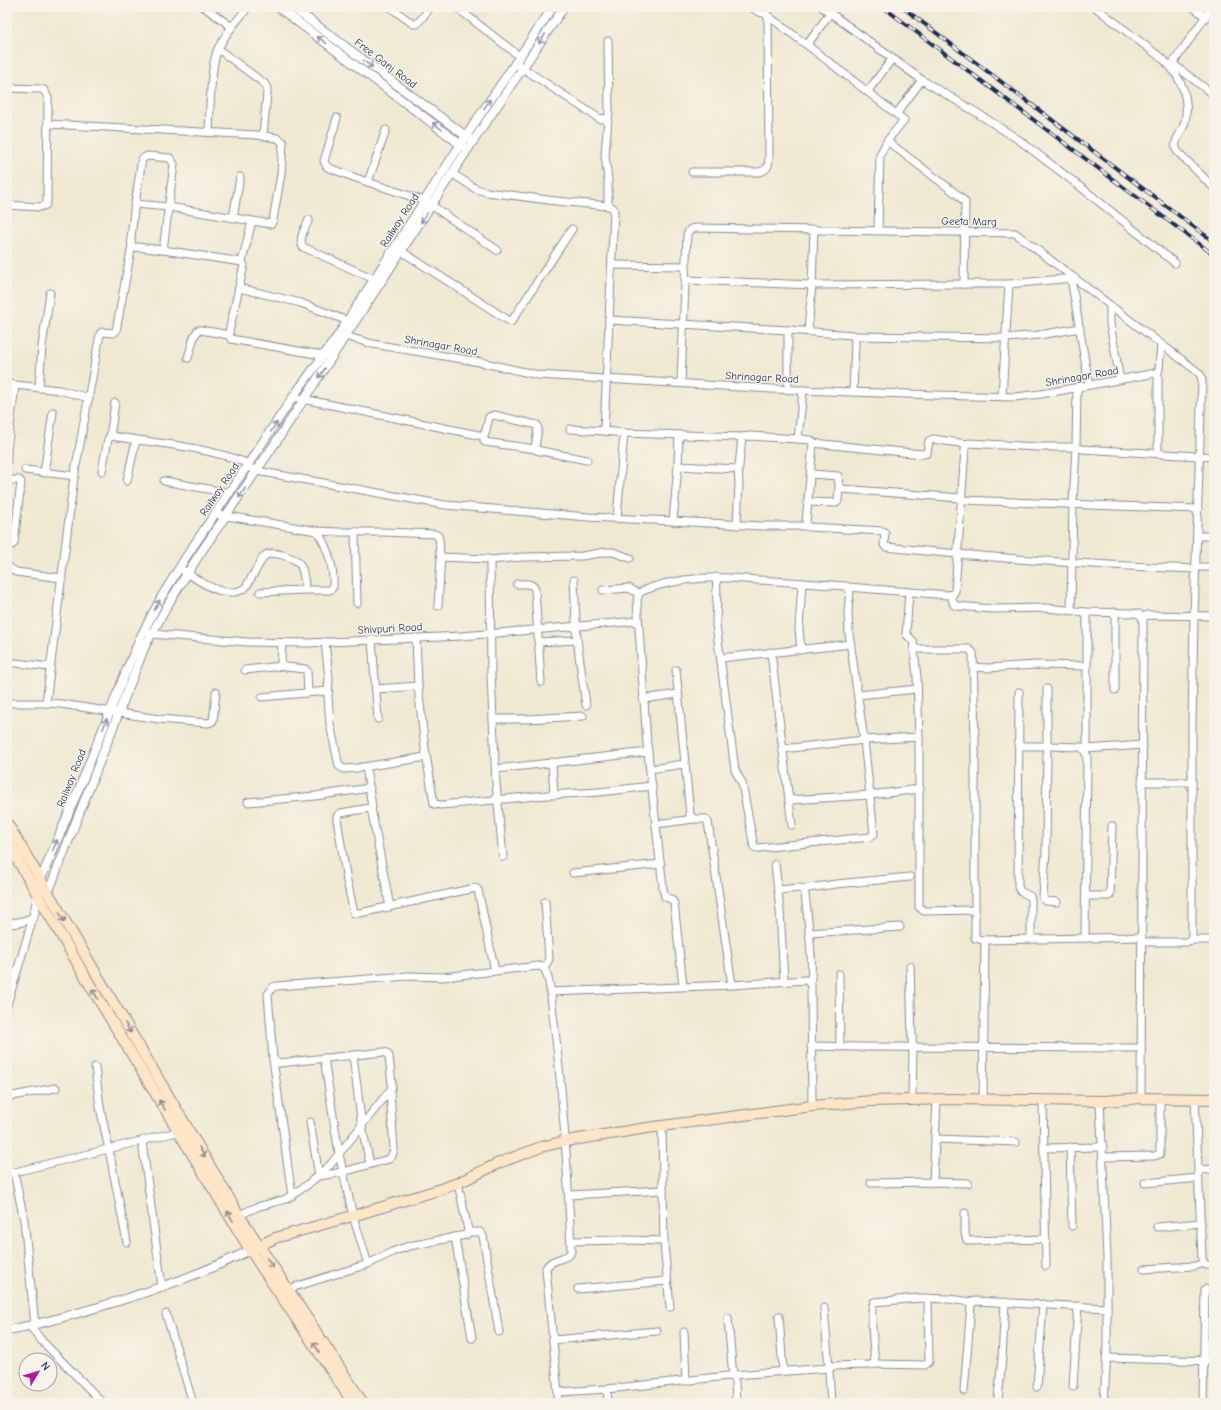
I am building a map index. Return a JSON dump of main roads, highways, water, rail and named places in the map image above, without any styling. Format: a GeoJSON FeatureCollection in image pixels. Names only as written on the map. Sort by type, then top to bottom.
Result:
{"type":"FeatureCollection","features":[{"type":"Feature","properties":{"kind":"main road"},"geometry":{"type":"LineString","coordinates":[[7,823],[40,881],[43,895]]}},
{"type":"Feature","properties":{"kind":"main road"},"geometry":{"type":"LineString","coordinates":[[7,842],[43,895],[254,1248],[328,1358],[364,1403]]}},
{"type":"Feature","properties":{"kind":"main road"},"geometry":{"type":"LineString","coordinates":[[254,1248],[275,1238],[353,1216],[458,1183],[526,1152],[566,1141],[662,1126],[812,1106],[872,1101],[1100,1101],[1141,1098],[1214,1099]]}},
{"type":"Feature","properties":{"kind":"main road"},"geometry":{"type":"LineString","coordinates":[[183,1130],[239,1215],[254,1248],[288,1289],[353,1403]]}},
{"type":"Feature","properties":{"kind":"railway"},"geometry":{"type":"LineString","coordinates":[[883,7],[1214,255]]}},
{"type":"Feature","properties":{"kind":"railway"},"geometry":{"type":"LineString","coordinates":[[902,7],[1214,242]]}}]}
